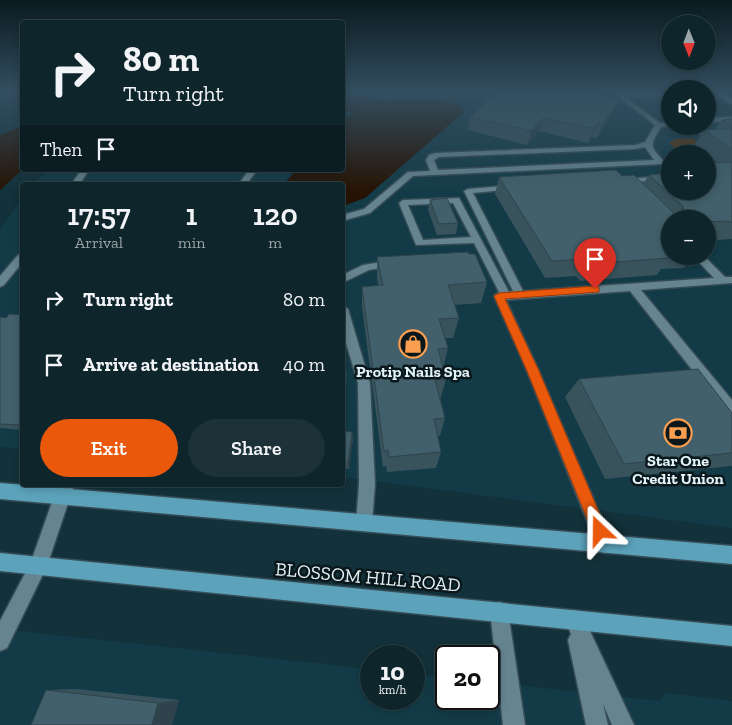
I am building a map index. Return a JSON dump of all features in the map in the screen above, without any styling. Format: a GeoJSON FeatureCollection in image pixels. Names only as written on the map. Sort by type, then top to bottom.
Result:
{"type":"FeatureCollection","features":[{"type":"Feature","properties":{"kind":"main road"},"geometry":{"type":"LineString","coordinates":[[0,491],[65,491],[364,523],[732,555]]}},
{"type":"Feature","properties":{"kind":"main road","name":"BLOSSOM HILL ROAD"},"geometry":{"type":"LineString","coordinates":[[0,562],[732,636]]}},
{"type":"Feature","properties":{"kind":"street"},"geometry":{"type":"LineString","coordinates":[[649,147],[659,126]]}},
{"type":"Feature","properties":{"kind":"street"},"geometry":{"type":"LineString","coordinates":[[435,173],[430,160],[438,155],[649,147]]}},
{"type":"Feature","properties":{"kind":"street"},"geometry":{"type":"LineString","coordinates":[[345,217],[367,211],[411,174],[660,162],[649,147]]}},
{"type":"Feature","properties":{"kind":"street"},"geometry":{"type":"LineString","coordinates":[[543,150],[558,167]]}},
{"type":"Feature","properties":{"kind":"street"},"geometry":{"type":"LineString","coordinates":[[245,182],[252,172]]}},
{"type":"Feature","properties":{"kind":"street"},"geometry":{"type":"LineString","coordinates":[[612,182],[625,184],[661,179]]}},
{"type":"Feature","properties":{"kind":"street"},"geometry":{"type":"LineString","coordinates":[[520,295],[468,191],[524,186]]}},
{"type":"Feature","properties":{"kind":"street"},"geometry":{"type":"LineString","coordinates":[[476,240],[419,243],[403,203],[456,200],[506,296]]}},
{"type":"Feature","properties":{"kind":"street"},"geometry":{"type":"LineString","coordinates":[[0,283],[20,259]]}},
{"type":"Feature","properties":{"kind":"street"},"geometry":{"type":"LineString","coordinates":[[345,278],[367,267],[404,262]]}},
{"type":"Feature","properties":{"kind":"street"},"geometry":{"type":"LineString","coordinates":[[474,265],[489,265]]}},
{"type":"Feature","properties":{"kind":"street"},"geometry":{"type":"LineString","coordinates":[[709,265],[728,280]]}},
{"type":"Feature","properties":{"kind":"street"},"geometry":{"type":"LineString","coordinates":[[605,544],[533,371],[499,296],[728,280]]}},
{"type":"Feature","properties":{"kind":"street"},"geometry":{"type":"LineString","coordinates":[[633,286],[732,410]]}},
{"type":"Feature","properties":{"kind":"street"},"geometry":{"type":"LineString","coordinates":[[345,319],[364,382],[367,484],[364,523]]}},
{"type":"Feature","properties":{"kind":"street"},"geometry":{"type":"LineString","coordinates":[[0,641],[38,566],[65,491]]}},
{"type":"Feature","properties":{"kind":"street"},"geometry":{"type":"LineString","coordinates":[[499,611],[514,725]]}},
{"type":"Feature","properties":{"kind":"street"},"geometry":{"type":"LineString","coordinates":[[574,619],[597,725]]}},
{"type":"Feature","properties":{"kind":"street"},"geometry":{"type":"LineString","coordinates":[[574,619],[623,725]]}},
{"type":"Feature","properties":{"kind":"shaded area"},"geometry":{"type":"Polygon","coordinates":[[[345,126],[661,126],[661,135],[716,135],[716,126],[732,126],[732,528],[345,477],[345,182],[36,182],[44,172],[345,172],[345,126]]]}},
{"type":"Feature","properties":{"kind":"shaded area"},"geometry":{"type":"Polygon","coordinates":[[[345,126],[448,126],[365,198],[345,205],[345,182],[286,182],[294,172],[345,172],[345,126]]]}},
{"type":"Feature","properties":{"kind":"shaded area"},"geometry":{"type":"Polygon","coordinates":[[[20,127],[20,172],[0,190],[0,135],[20,127]]]}},
{"type":"Feature","properties":{"kind":"shaded area"},"geometry":{"type":"Polygon","coordinates":[[[692,138],[702,145],[671,145],[669,143],[675,139],[692,138]]]}},
{"type":"Feature","properties":{"kind":"shaded area"},"geometry":{"type":"Polygon","coordinates":[[[20,203],[20,449],[0,447],[0,229],[20,203]]]}},
{"type":"Feature","properties":{"kind":"shaded area"},"geometry":{"type":"Polygon","coordinates":[[[0,629],[360,668],[360,710],[425,710],[425,675],[435,676],[435,710],[500,710],[500,683],[659,701],[666,693],[732,701],[732,725],[0,725],[0,629]]]}},
{"type":"Feature","properties":{"kind":"building"},"geometry":{"type":"Polygon","coordinates":[[[508,126],[536,126],[531,131],[508,126]]]}},
{"type":"Feature","properties":{"kind":"building"},"geometry":{"type":"Polygon","coordinates":[[[579,126],[596,126],[594,129],[579,126]]]}},
{"type":"Feature","properties":{"kind":"building"},"geometry":{"type":"Polygon","coordinates":[[[732,128],[732,149],[711,135],[716,135],[716,129],[732,128]]]}},
{"type":"Feature","properties":{"kind":"building"},"geometry":{"type":"Polygon","coordinates":[[[732,162],[732,223],[728,221],[716,222],[716,210],[683,210],[683,206],[676,200],[716,200],[716,163],[732,162]]]}},
{"type":"Feature","properties":{"kind":"building"},"geometry":{"type":"Polygon","coordinates":[[[616,170],[622,176],[634,175],[671,210],[661,210],[661,259],[589,264],[585,259],[552,261],[499,177],[616,170]]]}},
{"type":"Feature","properties":{"kind":"building"},"geometry":{"type":"Polygon","coordinates":[[[661,174],[661,186],[649,175],[661,174]]]}},
{"type":"Feature","properties":{"kind":"building"},"geometry":{"type":"Polygon","coordinates":[[[447,198],[458,223],[439,224],[430,200],[447,198]]]}},
{"type":"Feature","properties":{"kind":"building"},"geometry":{"type":"Polygon","coordinates":[[[468,252],[469,254],[475,254],[487,282],[448,285],[459,318],[439,319],[448,348],[438,349],[446,379],[435,380],[445,418],[434,419],[441,452],[389,457],[388,450],[384,451],[362,287],[383,285],[377,257],[468,252]]]}},
{"type":"Feature","properties":{"kind":"building"},"geometry":{"type":"Polygon","coordinates":[[[9,314],[20,315],[20,425],[0,424],[0,317],[6,318],[9,314]]]}},
{"type":"Feature","properties":{"kind":"building"},"geometry":{"type":"Polygon","coordinates":[[[698,369],[732,413],[732,453],[624,464],[579,379],[698,369]]]}},
{"type":"Feature","properties":{"kind":"building"},"geometry":{"type":"Polygon","coordinates":[[[345,431],[352,432],[348,464],[345,464],[345,431]]]}},
{"type":"Feature","properties":{"kind":"building"},"geometry":{"type":"Polygon","coordinates":[[[46,690],[158,703],[152,725],[31,725],[46,690]]]}},
{"type":"Feature","properties":{"kind":"place","name":"Protip Nails Spa"},"geometry":{"type":"Point","coordinates":[413,344]}},
{"type":"Feature","properties":{"kind":"place","name":"Star One Credit Union"},"geometry":{"type":"Point","coordinates":[678,433]}},
{"type":"Feature","properties":{"kind":"route"},"geometry":{"type":"LineString","coordinates":[[595,289],[499,296],[533,371],[600,531]]}}]}
